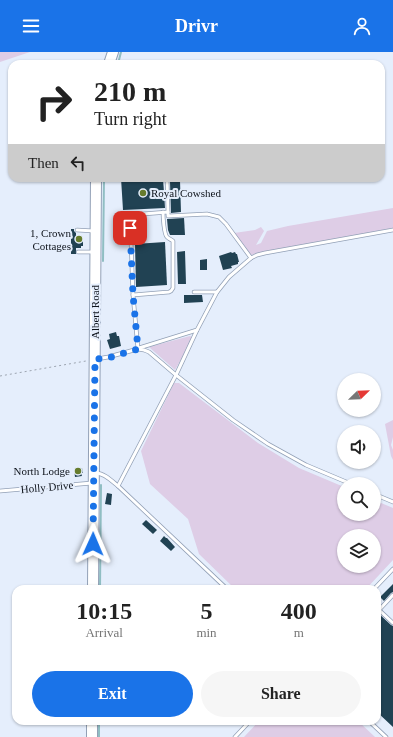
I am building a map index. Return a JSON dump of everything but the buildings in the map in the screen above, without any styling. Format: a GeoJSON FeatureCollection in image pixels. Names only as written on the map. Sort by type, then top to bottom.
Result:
{"type":"FeatureCollection","features":[{"type":"Feature","properties":{"kind":"main road","name":"Albert Road"},"geometry":{"type":"LineString","coordinates":[[93,585],[96,182]]}},
{"type":"Feature","properties":{"kind":"main road"},"geometry":{"type":"LineString","coordinates":[[92,725],[92,737]]}},
{"type":"Feature","properties":{"kind":"lane"},"geometry":{"type":"LineString","coordinates":[[167,182],[168,216],[207,214],[219,217],[226,224],[251,258]]}},
{"type":"Feature","properties":{"kind":"lane"},"geometry":{"type":"LineString","coordinates":[[133,295],[167,293],[173,288],[173,241],[167,237],[165,233],[163,212]]}},
{"type":"Feature","properties":{"kind":"lane"},"geometry":{"type":"LineString","coordinates":[[138,349],[133,295],[130,215],[168,212]]}},
{"type":"Feature","properties":{"kind":"lane"},"geometry":{"type":"LineString","coordinates":[[77,230],[95,231]]}},
{"type":"Feature","properties":{"kind":"lane"},"geometry":{"type":"LineString","coordinates":[[118,486],[217,292],[238,268],[251,258],[265,253],[393,230]]}},
{"type":"Feature","properties":{"kind":"lane"},"geometry":{"type":"LineString","coordinates":[[78,252],[95,252]]}},
{"type":"Feature","properties":{"kind":"lane"},"geometry":{"type":"LineString","coordinates":[[194,292],[217,292]]}},
{"type":"Feature","properties":{"kind":"lane"},"geometry":{"type":"LineString","coordinates":[[95,359],[108,358],[197,330]]}},
{"type":"Feature","properties":{"kind":"lane"},"geometry":{"type":"LineString","coordinates":[[138,349],[149,352],[233,420],[268,444],[306,465],[337,478]]}},
{"type":"Feature","properties":{"kind":"lane"},"geometry":{"type":"LineString","coordinates":[[94,478],[100,473],[114,482],[223,585]]}},
{"type":"Feature","properties":{"kind":"lane","name":"Holly Drive"},"geometry":{"type":"LineString","coordinates":[[0,492],[94,478]]}},
{"type":"Feature","properties":{"kind":"lane"},"geometry":{"type":"LineString","coordinates":[[381,497],[393,502]]}},
{"type":"Feature","properties":{"kind":"lane"},"geometry":{"type":"LineString","coordinates":[[378,585],[393,569]]}},
{"type":"Feature","properties":{"kind":"lane"},"geometry":{"type":"LineString","coordinates":[[381,608],[393,595]]}},
{"type":"Feature","properties":{"kind":"lane"},"geometry":{"type":"LineString","coordinates":[[381,612],[393,623]]}},
{"type":"Feature","properties":{"kind":"lane"},"geometry":{"type":"LineString","coordinates":[[235,737],[246,725]]}},
{"type":"Feature","properties":{"kind":"lane"},"geometry":{"type":"LineString","coordinates":[[373,725],[386,737]]}},
{"type":"Feature","properties":{"kind":"path"},"geometry":{"type":"LineString","coordinates":[[0,376],[95,359]]}},
{"type":"Feature","properties":{"kind":"shaded area"},"geometry":{"type":"Polygon","coordinates":[[[0,52],[30,52],[0,62],[0,52]]]}},
{"type":"Feature","properties":{"kind":"shaded area"},"geometry":{"type":"Polygon","coordinates":[[[393,208],[393,228],[251,255],[234,233],[255,230],[261,227],[264,231],[256,245],[261,243],[267,231],[393,208]]]}},
{"type":"Feature","properties":{"kind":"shaded area"},"geometry":{"type":"Polygon","coordinates":[[[190,336],[193,338],[175,370],[149,347],[190,336]]]}},
{"type":"Feature","properties":{"kind":"shaded area"},"geometry":{"type":"Polygon","coordinates":[[[174,383],[179,383],[258,443],[299,468],[337,484],[337,521],[381,521],[381,503],[393,508],[393,560],[381,573],[381,529],[337,529],[337,573],[381,573],[370,585],[231,585],[199,554],[188,519],[150,484],[141,451],[174,383]]]}},
{"type":"Feature","properties":{"kind":"shaded area"},"geometry":{"type":"Polygon","coordinates":[[[393,420],[393,437],[391,445],[393,450],[393,460],[385,424],[393,420]]]}},
{"type":"Feature","properties":{"kind":"shaded area"},"geometry":{"type":"Polygon","coordinates":[[[255,725],[362,725],[375,737],[244,737],[255,725]]]}},
{"type":"Feature","properties":{"kind":"waterway"},"geometry":{"type":"LineString","coordinates":[[119,60],[121,52]]}},
{"type":"Feature","properties":{"kind":"waterway"},"geometry":{"type":"LineString","coordinates":[[103,261],[104,182]]}},
{"type":"Feature","properties":{"kind":"waterway"},"geometry":{"type":"LineString","coordinates":[[100,585],[101,485]]}},
{"type":"Feature","properties":{"kind":"waterway"},"geometry":{"type":"LineString","coordinates":[[99,725],[99,737]]}},
{"type":"Feature","properties":{"kind":"place","name":"Royal Cowshed"},"geometry":{"type":"Point","coordinates":[143,193]}},
{"type":"Feature","properties":{"kind":"place","name":"1, Crown Cottages"},"geometry":{"type":"Point","coordinates":[79,239]}},
{"type":"Feature","properties":{"kind":"place","name":"North Lodge"},"geometry":{"type":"Point","coordinates":[78,471]}},
{"type":"Feature","properties":{"kind":"route"},"geometry":{"type":"LineString","coordinates":[[93,544],[95,359],[108,358],[138,349],[133,295],[130,228]]}}]}
